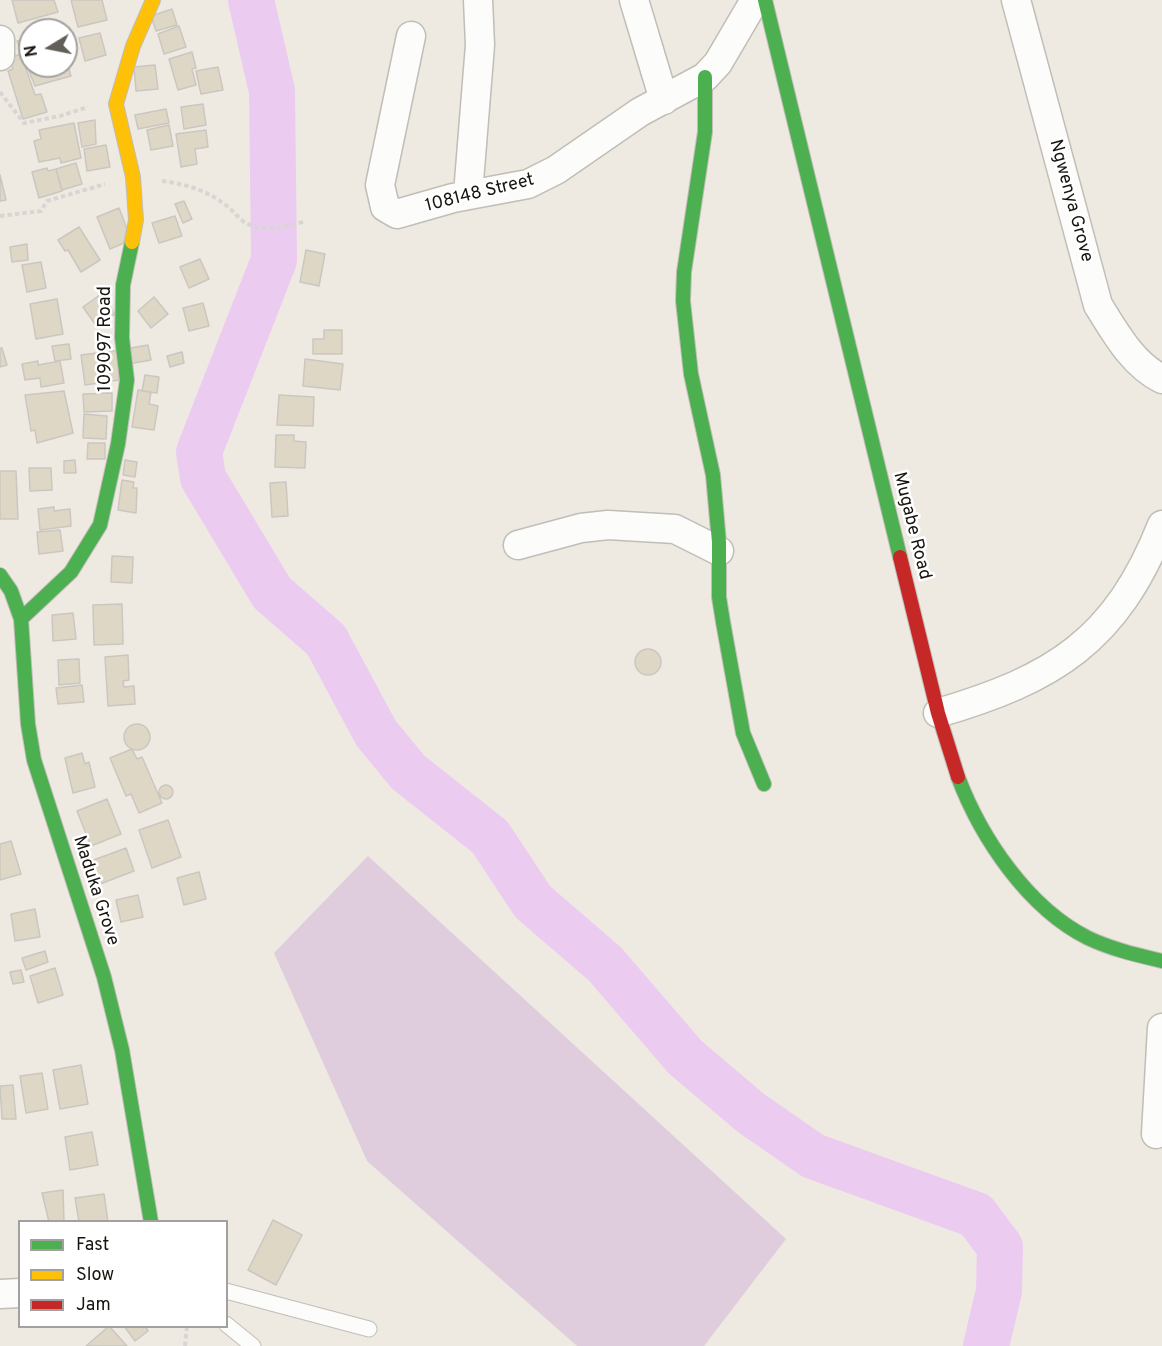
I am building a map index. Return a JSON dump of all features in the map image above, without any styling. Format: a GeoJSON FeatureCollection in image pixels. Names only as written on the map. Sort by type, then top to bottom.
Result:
{"type":"FeatureCollection","features":[{"type":"Feature","properties":{"kind":"street","name":"109097 Road"},"geometry":{"type":"LineString","coordinates":[[21,619],[71,572],[100,525],[118,444],[127,380],[123,338],[123,285],[136,220],[133,177],[116,104],[133,46],[153,0]]}},
{"type":"Feature","properties":{"kind":"street"},"geometry":{"type":"LineString","coordinates":[[468,194],[480,45],[478,0]]}},
{"type":"Feature","properties":{"kind":"street"},"geometry":{"type":"LineString","coordinates":[[634,0],[664,100]]}},
{"type":"Feature","properties":{"kind":"street","name":"108148 Street"},"geometry":{"type":"LineString","coordinates":[[411,36],[380,185],[381,201],[390,213],[397,214],[468,194],[520,186],[541,180],[586,152],[640,112],[705,77],[718,63],[755,0]]}},
{"type":"Feature","properties":{"kind":"street","name":"Mugabe Road"},"geometry":{"type":"LineString","coordinates":[[765,0],[938,713],[956,776],[975,821],[999,858],[1021,884],[1054,914],[1086,938],[1121,952],[1162,961]]}},
{"type":"Feature","properties":{"kind":"street","name":"Ngwenya Grove"},"geometry":{"type":"LineString","coordinates":[[1016,0],[1098,305],[1126,349],[1151,374],[1162,379]]}},
{"type":"Feature","properties":{"kind":"street"},"geometry":{"type":"LineString","coordinates":[[0,40],[0,56]]}},
{"type":"Feature","properties":{"kind":"street"},"geometry":{"type":"LineString","coordinates":[[705,77],[705,132],[698,192],[684,272],[683,301],[691,374],[714,475],[719,597],[738,712],[750,753],[764,784]]}},
{"type":"Feature","properties":{"kind":"street"},"geometry":{"type":"LineString","coordinates":[[938,713],[993,697],[1021,684],[1081,647],[1105,624],[1126,596],[1148,560],[1162,525]]}},
{"type":"Feature","properties":{"kind":"street"},"geometry":{"type":"LineString","coordinates":[[518,545],[581,528],[620,526],[675,529],[718,551]]}},
{"type":"Feature","properties":{"kind":"street","name":"Maduka Grove"},"geometry":{"type":"LineString","coordinates":[[0,575],[11,591],[21,619],[28,724],[34,760],[104,977],[122,1050],[152,1220]]}},
{"type":"Feature","properties":{"kind":"street"},"geometry":{"type":"LineString","coordinates":[[1156,1134],[1162,1028]]}},
{"type":"Feature","properties":{"kind":"street"},"geometry":{"type":"LineString","coordinates":[[0,1294],[18,1293]]}},
{"type":"Feature","properties":{"kind":"lane"},"geometry":{"type":"LineString","coordinates":[[228,1292],[369,1329]]}},
{"type":"Feature","properties":{"kind":"lane"},"geometry":{"type":"LineString","coordinates":[[228,1326],[253,1346]]}},
{"type":"Feature","properties":{"kind":"path"},"geometry":{"type":"LineString","coordinates":[[0,92],[24,123],[60,116],[88,106],[116,104]]}},
{"type":"Feature","properties":{"kind":"path"},"geometry":{"type":"LineString","coordinates":[[266,228],[284,228],[303,222]]}},
{"type":"Feature","properties":{"kind":"path"},"geometry":{"type":"LineString","coordinates":[[185,1346],[188,1328]]}},
{"type":"Feature","properties":{"kind":"shaded area"},"geometry":{"type":"Polygon","coordinates":[[[368,856],[786,1239],[704,1346],[577,1346],[367,1161],[274,953],[368,856]]]}},
{"type":"Feature","properties":{"kind":"building"},"geometry":{"type":"Polygon","coordinates":[[[12,0],[54,0],[58,12],[36,18],[18,18],[18,23],[12,0]]]}},
{"type":"Feature","properties":{"kind":"building"},"geometry":{"type":"Polygon","coordinates":[[[71,0],[102,0],[107,20],[78,27],[78,18],[76,18],[71,0]]]}},
{"type":"Feature","properties":{"kind":"building"},"geometry":{"type":"Polygon","coordinates":[[[172,9],[177,25],[156,31],[151,16],[172,9]]]}},
{"type":"Feature","properties":{"kind":"building"},"geometry":{"type":"Polygon","coordinates":[[[179,26],[186,47],[164,54],[158,34],[179,26]]]}},
{"type":"Feature","properties":{"kind":"building"},"geometry":{"type":"Polygon","coordinates":[[[100,33],[106,55],[85,61],[79,38],[100,33]]]}},
{"type":"Feature","properties":{"kind":"building"},"geometry":{"type":"Polygon","coordinates":[[[192,52],[196,68],[192,69],[196,85],[178,90],[169,59],[192,52]]]}},
{"type":"Feature","properties":{"kind":"building"},"geometry":{"type":"Polygon","coordinates":[[[18,55],[18,78],[29,78],[35,95],[41,94],[47,112],[23,119],[8,71],[13,69],[9,58],[18,55]]]}},
{"type":"Feature","properties":{"kind":"building"},"geometry":{"type":"Polygon","coordinates":[[[155,65],[158,89],[136,91],[134,67],[155,65]]]}},
{"type":"Feature","properties":{"kind":"building"},"geometry":{"type":"Polygon","coordinates":[[[218,67],[223,90],[201,94],[196,71],[218,67]]]}},
{"type":"Feature","properties":{"kind":"building"},"geometry":{"type":"Polygon","coordinates":[[[32,78],[64,78],[35,86],[32,78]]]}},
{"type":"Feature","properties":{"kind":"building"},"geometry":{"type":"Polygon","coordinates":[[[203,104],[206,125],[184,129],[181,107],[203,104]]]}},
{"type":"Feature","properties":{"kind":"building"},"geometry":{"type":"Polygon","coordinates":[[[166,109],[169,123],[138,129],[135,115],[166,109]]]}},
{"type":"Feature","properties":{"kind":"building"},"geometry":{"type":"Polygon","coordinates":[[[95,120],[96,144],[82,147],[78,123],[95,120]]]}},
{"type":"Feature","properties":{"kind":"building"},"geometry":{"type":"Polygon","coordinates":[[[74,123],[81,158],[61,163],[60,158],[39,162],[34,141],[41,139],[39,130],[74,123]]]}},
{"type":"Feature","properties":{"kind":"building"},"geometry":{"type":"Polygon","coordinates":[[[169,125],[173,146],[151,150],[147,130],[169,125]]]}},
{"type":"Feature","properties":{"kind":"building"},"geometry":{"type":"Polygon","coordinates":[[[206,130],[208,147],[195,149],[197,164],[181,167],[176,134],[206,130]]]}},
{"type":"Feature","properties":{"kind":"building"},"geometry":{"type":"Polygon","coordinates":[[[106,145],[110,167],[87,171],[84,149],[106,145]]]}},
{"type":"Feature","properties":{"kind":"building"},"geometry":{"type":"Polygon","coordinates":[[[76,163],[82,184],[62,190],[56,169],[76,163]]]}},
{"type":"Feature","properties":{"kind":"building"},"geometry":{"type":"Polygon","coordinates":[[[47,168],[48,171],[56,169],[62,191],[39,198],[32,172],[47,168]]]}},
{"type":"Feature","properties":{"kind":"building"},"geometry":{"type":"Polygon","coordinates":[[[0,175],[6,200],[0,201],[0,175]]]}},
{"type":"Feature","properties":{"kind":"building"},"geometry":{"type":"Polygon","coordinates":[[[184,201],[192,219],[183,223],[175,204],[184,201]]]}},
{"type":"Feature","properties":{"kind":"building"},"geometry":{"type":"Polygon","coordinates":[[[119,208],[127,229],[124,243],[110,249],[97,217],[119,208]]]}},
{"type":"Feature","properties":{"kind":"building"},"geometry":{"type":"Polygon","coordinates":[[[175,216],[182,236],[159,243],[152,223],[175,216]]]}},
{"type":"Feature","properties":{"kind":"building"},"geometry":{"type":"Polygon","coordinates":[[[79,227],[100,260],[81,272],[68,250],[65,251],[58,240],[79,227]]]}},
{"type":"Feature","properties":{"kind":"building"},"geometry":{"type":"Polygon","coordinates":[[[27,244],[28,260],[12,262],[10,247],[27,244]]]}},
{"type":"Feature","properties":{"kind":"building"},"geometry":{"type":"Polygon","coordinates":[[[306,250],[325,254],[319,286],[300,282],[306,250]]]}},
{"type":"Feature","properties":{"kind":"building"},"geometry":{"type":"Polygon","coordinates":[[[200,259],[209,279],[189,288],[180,267],[200,259]]]}},
{"type":"Feature","properties":{"kind":"building"},"geometry":{"type":"Polygon","coordinates":[[[41,262],[46,288],[27,292],[22,265],[41,262]]]}},
{"type":"Feature","properties":{"kind":"building"},"geometry":{"type":"Polygon","coordinates":[[[101,294],[115,314],[97,327],[83,307],[101,294]]]}},
{"type":"Feature","properties":{"kind":"building"},"geometry":{"type":"Polygon","coordinates":[[[154,297],[168,314],[151,328],[138,311],[154,297]]]}},
{"type":"Feature","properties":{"kind":"building"},"geometry":{"type":"Polygon","coordinates":[[[57,299],[63,334],[36,339],[30,304],[57,299]]]}},
{"type":"Feature","properties":{"kind":"building"},"geometry":{"type":"Polygon","coordinates":[[[203,303],[209,326],[189,331],[183,308],[203,303]]]}},
{"type":"Feature","properties":{"kind":"building"},"geometry":{"type":"Polygon","coordinates":[[[324,330],[342,330],[342,354],[313,354],[313,339],[324,339],[324,330]]]}},
{"type":"Feature","properties":{"kind":"building"},"geometry":{"type":"Polygon","coordinates":[[[69,344],[71,359],[55,361],[52,346],[69,344]]]}},
{"type":"Feature","properties":{"kind":"building"},"geometry":{"type":"Polygon","coordinates":[[[148,345],[151,360],[128,364],[125,349],[148,345]]]}},
{"type":"Feature","properties":{"kind":"building"},"geometry":{"type":"Polygon","coordinates":[[[0,348],[2,348],[7,365],[0,367],[0,348]]]}},
{"type":"Feature","properties":{"kind":"building"},"geometry":{"type":"Polygon","coordinates":[[[120,350],[119,380],[85,385],[81,355],[120,350]]]}},
{"type":"Feature","properties":{"kind":"building"},"geometry":{"type":"Polygon","coordinates":[[[182,352],[184,363],[170,367],[167,356],[182,352]]]}},
{"type":"Feature","properties":{"kind":"building"},"geometry":{"type":"Polygon","coordinates":[[[305,359],[343,364],[340,390],[303,386],[305,359]]]}},
{"type":"Feature","properties":{"kind":"building"},"geometry":{"type":"Polygon","coordinates":[[[38,361],[38,365],[60,361],[64,383],[41,387],[40,378],[25,380],[22,364],[38,361]]]}},
{"type":"Feature","properties":{"kind":"building"},"geometry":{"type":"Polygon","coordinates":[[[145,375],[159,377],[157,393],[142,391],[145,375]]]}},
{"type":"Feature","properties":{"kind":"building"},"geometry":{"type":"Polygon","coordinates":[[[138,390],[151,392],[149,404],[158,406],[154,430],[132,427],[138,390]]]}},
{"type":"Feature","properties":{"kind":"building"},"geometry":{"type":"Polygon","coordinates":[[[64,391],[73,433],[37,443],[35,430],[31,431],[25,395],[64,391]]]}},
{"type":"Feature","properties":{"kind":"building"},"geometry":{"type":"Polygon","coordinates":[[[112,393],[112,411],[84,412],[83,394],[112,393]]]}},
{"type":"Feature","properties":{"kind":"building"},"geometry":{"type":"Polygon","coordinates":[[[279,395],[314,397],[313,426],[277,425],[279,395]]]}},
{"type":"Feature","properties":{"kind":"building"},"geometry":{"type":"Polygon","coordinates":[[[84,414],[107,416],[106,439],[83,438],[84,414]]]}},
{"type":"Feature","properties":{"kind":"building"},"geometry":{"type":"Polygon","coordinates":[[[276,435],[294,435],[294,441],[306,442],[305,468],[275,467],[276,435]]]}},
{"type":"Feature","properties":{"kind":"building"},"geometry":{"type":"Polygon","coordinates":[[[88,443],[105,443],[105,459],[87,459],[88,443]]]}},
{"type":"Feature","properties":{"kind":"building"},"geometry":{"type":"Polygon","coordinates":[[[75,460],[76,473],[64,473],[64,461],[75,460]]]}},
{"type":"Feature","properties":{"kind":"building"},"geometry":{"type":"Polygon","coordinates":[[[125,460],[137,462],[135,477],[123,475],[125,460]]]}},
{"type":"Feature","properties":{"kind":"building"},"geometry":{"type":"Polygon","coordinates":[[[29,468],[51,468],[52,490],[30,491],[29,468]]]}},
{"type":"Feature","properties":{"kind":"building"},"geometry":{"type":"Polygon","coordinates":[[[0,471],[16,471],[18,519],[0,519],[0,471]]]}},
{"type":"Feature","properties":{"kind":"building"},"geometry":{"type":"Polygon","coordinates":[[[122,480],[134,482],[133,488],[137,488],[136,513],[118,510],[122,480]]]}},
{"type":"Feature","properties":{"kind":"building"},"geometry":{"type":"Polygon","coordinates":[[[286,482],[288,516],[272,517],[270,483],[286,482]]]}},
{"type":"Feature","properties":{"kind":"building"},"geometry":{"type":"Polygon","coordinates":[[[54,507],[54,511],[70,509],[71,526],[40,530],[38,509],[54,507]]]}},
{"type":"Feature","properties":{"kind":"building"},"geometry":{"type":"Polygon","coordinates":[[[60,530],[63,551],[39,554],[37,532],[60,530]]]}},
{"type":"Feature","properties":{"kind":"building"},"geometry":{"type":"Polygon","coordinates":[[[112,556],[133,557],[132,583],[111,582],[112,556]]]}},
{"type":"Feature","properties":{"kind":"building"},"geometry":{"type":"Polygon","coordinates":[[[122,604],[123,644],[94,645],[93,605],[122,604]]]}},
{"type":"Feature","properties":{"kind":"building"},"geometry":{"type":"Polygon","coordinates":[[[73,613],[76,639],[53,641],[52,615],[73,613]]]}},
{"type":"Feature","properties":{"kind":"building"},"geometry":{"type":"Polygon","coordinates":[[[648,649],[657,653],[661,662],[657,671],[648,675],[639,671],[635,662],[639,653],[648,649]]]}},
{"type":"Feature","properties":{"kind":"building"},"geometry":{"type":"Polygon","coordinates":[[[128,655],[129,680],[123,681],[124,687],[134,686],[135,704],[108,706],[105,657],[128,655]]]}},
{"type":"Feature","properties":{"kind":"building"},"geometry":{"type":"Polygon","coordinates":[[[79,659],[80,683],[59,685],[58,660],[79,659]]]}},
{"type":"Feature","properties":{"kind":"building"},"geometry":{"type":"Polygon","coordinates":[[[82,685],[84,702],[58,704],[56,688],[82,685]]]}},
{"type":"Feature","properties":{"kind":"building"},"geometry":{"type":"Polygon","coordinates":[[[137,724],[146,728],[150,737],[146,746],[137,750],[128,746],[124,737],[128,728],[137,724]]]}},
{"type":"Feature","properties":{"kind":"building"},"geometry":{"type":"Polygon","coordinates":[[[132,749],[137,759],[142,757],[162,803],[139,813],[131,794],[126,796],[110,758],[132,749]]]}},
{"type":"Feature","properties":{"kind":"building"},"geometry":{"type":"Polygon","coordinates":[[[82,753],[85,764],[89,762],[95,787],[73,793],[65,758],[82,753]]]}},
{"type":"Feature","properties":{"kind":"building"},"geometry":{"type":"Polygon","coordinates":[[[163,785],[169,785],[173,792],[169,799],[163,799],[159,795],[159,789],[163,785]]]}},
{"type":"Feature","properties":{"kind":"building"},"geometry":{"type":"Polygon","coordinates":[[[107,799],[121,834],[91,846],[77,811],[107,799]]]}},
{"type":"Feature","properties":{"kind":"building"},"geometry":{"type":"Polygon","coordinates":[[[168,820],[181,857],[152,868],[139,830],[168,820]]]}},
{"type":"Feature","properties":{"kind":"building"},"geometry":{"type":"Polygon","coordinates":[[[11,841],[21,874],[0,880],[0,844],[11,841]]]}},
{"type":"Feature","properties":{"kind":"building"},"geometry":{"type":"Polygon","coordinates":[[[126,848],[134,871],[100,884],[91,861],[126,848]]]}},
{"type":"Feature","properties":{"kind":"building"},"geometry":{"type":"Polygon","coordinates":[[[199,872],[206,899],[184,905],[177,878],[199,872]]]}},
{"type":"Feature","properties":{"kind":"building"},"geometry":{"type":"Polygon","coordinates":[[[138,895],[143,917],[121,922],[116,900],[138,895]]]}},
{"type":"Feature","properties":{"kind":"building"},"geometry":{"type":"Polygon","coordinates":[[[35,909],[40,937],[15,941],[11,914],[35,909]]]}},
{"type":"Feature","properties":{"kind":"building"},"geometry":{"type":"Polygon","coordinates":[[[45,951],[48,962],[26,970],[22,958],[45,951]]]}},
{"type":"Feature","properties":{"kind":"building"},"geometry":{"type":"Polygon","coordinates":[[[55,968],[63,995],[38,1003],[30,976],[55,968]]]}},
{"type":"Feature","properties":{"kind":"building"},"geometry":{"type":"Polygon","coordinates":[[[21,970],[24,982],[13,984],[10,972],[21,970]]]}},
{"type":"Feature","properties":{"kind":"building"},"geometry":{"type":"Polygon","coordinates":[[[81,1065],[88,1104],[60,1109],[53,1070],[81,1065]]]}},
{"type":"Feature","properties":{"kind":"building"},"geometry":{"type":"Polygon","coordinates":[[[42,1073],[48,1109],[26,1113],[20,1076],[42,1073]]]}},
{"type":"Feature","properties":{"kind":"building"},"geometry":{"type":"Polygon","coordinates":[[[13,1085],[16,1119],[2,1119],[0,1086],[13,1085]]]}},
{"type":"Feature","properties":{"kind":"building"},"geometry":{"type":"Polygon","coordinates":[[[92,1132],[98,1165],[70,1170],[65,1137],[92,1132]]]}},
{"type":"Feature","properties":{"kind":"building"},"geometry":{"type":"Polygon","coordinates":[[[63,1190],[64,1220],[49,1220],[42,1193],[63,1190]]]}},
{"type":"Feature","properties":{"kind":"building"},"geometry":{"type":"Polygon","coordinates":[[[104,1194],[108,1220],[79,1220],[75,1198],[104,1194]]]}},
{"type":"Feature","properties":{"kind":"building"},"geometry":{"type":"Polygon","coordinates":[[[273,1220],[302,1235],[276,1285],[248,1270],[273,1220]]]}},
{"type":"Feature","properties":{"kind":"building"},"geometry":{"type":"Polygon","coordinates":[[[107,1328],[111,1328],[127,1346],[86,1346],[107,1328]]]}},
{"type":"Feature","properties":{"kind":"building"},"geometry":{"type":"Polygon","coordinates":[[[125,1328],[146,1328],[148,1331],[135,1341],[125,1328]]]}},
{"type":"Feature","properties":{"kind":"waterway"},"geometry":{"type":"LineString","coordinates":[[251,0],[272,91],[274,260],[199,452],[203,478],[272,593],[326,640],[376,733],[408,772],[490,837],[533,902],[605,964],[685,1057],[751,1113],[813,1156],[976,1215],[1000,1247],[999,1291],[986,1346]]}},
{"type":"Feature","properties":{"kind":"traffic: fast"},"geometry":{"type":"LineString","coordinates":[[765,0],[900,557]]}},
{"type":"Feature","properties":{"kind":"traffic: fast"},"geometry":{"type":"LineString","coordinates":[[705,77],[705,132],[684,272],[683,301],[691,374],[713,475],[719,542],[719,597],[723,622],[743,733],[764,784]]}},
{"type":"Feature","properties":{"kind":"traffic: fast"},"geometry":{"type":"LineString","coordinates":[[21,619],[71,572],[100,525],[118,444],[127,380],[122,338],[123,285],[132,242]]}},
{"type":"Feature","properties":{"kind":"traffic: fast"},"geometry":{"type":"LineString","coordinates":[[0,575],[11,591],[21,619],[28,724],[34,760],[104,977],[122,1050],[151,1220]]}},
{"type":"Feature","properties":{"kind":"traffic: fast"},"geometry":{"type":"LineString","coordinates":[[958,777],[993,847],[1009,869],[1046,909],[1066,925],[1088,938],[1115,949],[1162,961]]}},
{"type":"Feature","properties":{"kind":"traffic: slow"},"geometry":{"type":"LineString","coordinates":[[132,242],[136,220],[133,177],[116,104],[133,46],[153,0]]}},
{"type":"Feature","properties":{"kind":"traffic: jam"},"geometry":{"type":"LineString","coordinates":[[900,557],[938,713],[958,777]]}}]}
